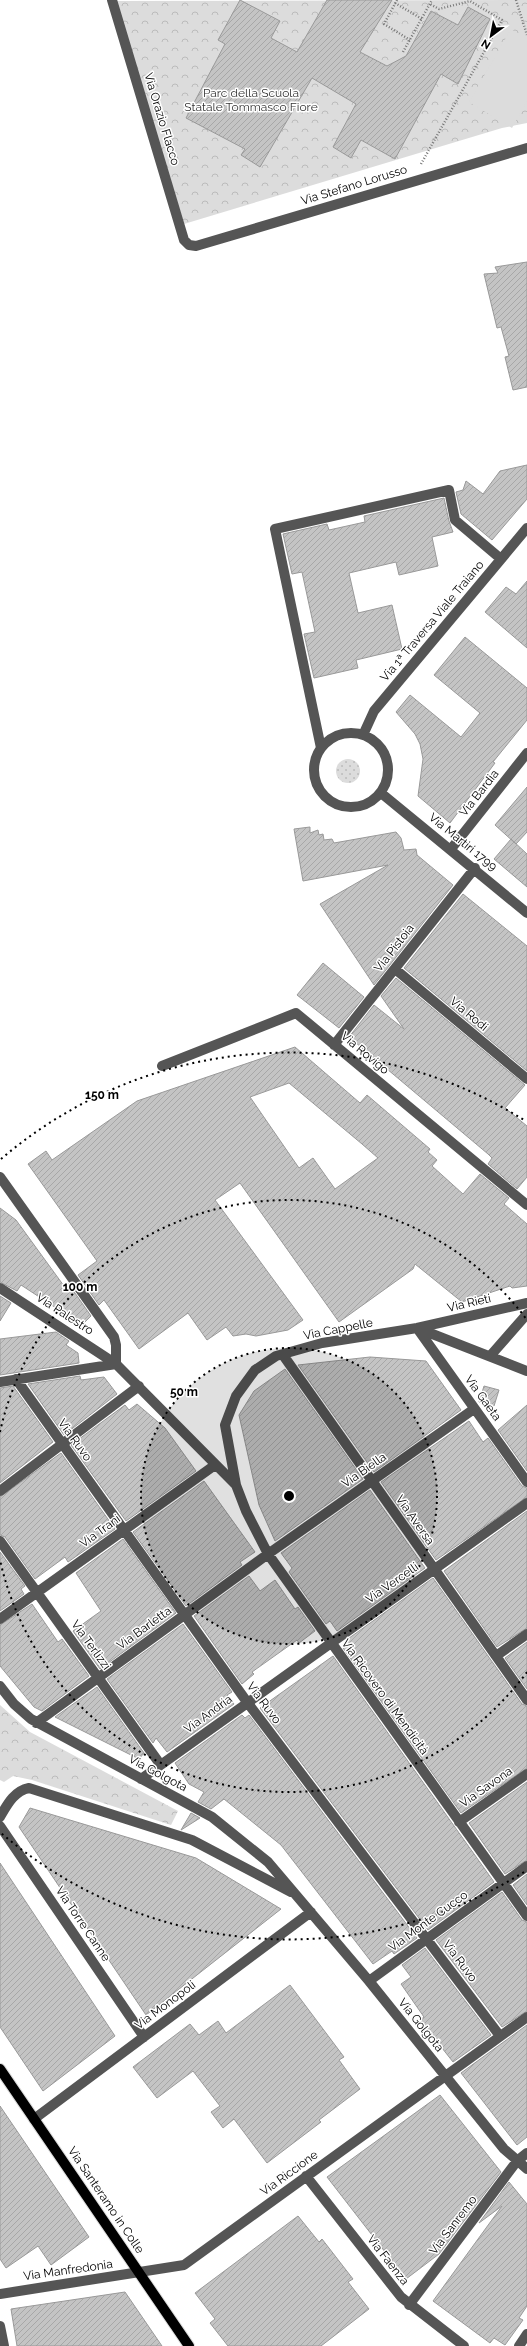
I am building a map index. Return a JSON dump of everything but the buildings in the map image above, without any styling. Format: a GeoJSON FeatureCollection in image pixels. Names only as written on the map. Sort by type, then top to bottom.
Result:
{"type":"FeatureCollection","features":[{"type":"Feature","properties":{"kind":"main road","name":"Via Santeramo in Colle"},"geometry":{"type":"LineString","coordinates":[[0,2069],[189,2346]]}},
{"type":"Feature","properties":{"kind":"street","name":"Via Orazio Flacco"},"geometry":{"type":"LineString","coordinates":[[112,0],[184,240],[189,245]]}},
{"type":"Feature","properties":{"kind":"street","name":"Via Stefano Lorusso"},"geometry":{"type":"LineString","coordinates":[[189,245],[196,246],[527,148]]}},
{"type":"Feature","properties":{"kind":"street"},"geometry":{"type":"LineString","coordinates":[[321,748],[275,529],[449,490],[456,520],[501,559]]}},
{"type":"Feature","properties":{"kind":"street","name":"Via 1ª Traversa Viale Traiano"},"geometry":{"type":"LineString","coordinates":[[363,735],[374,711],[527,528]]}},
{"type":"Feature","properties":{"kind":"street"},"geometry":{"type":"LineString","coordinates":[[352,733],[363,735],[378,744],[387,759],[389,771],[381,793],[372,801],[360,806],[347,807],[335,803],[324,796],[317,785],[314,772],[316,760],[321,748],[329,740],[340,734],[352,733]]}},
{"type":"Feature","properties":{"kind":"street","name":"Via Bardia"},"geometry":{"type":"LineString","coordinates":[[451,849],[527,753]]}},
{"type":"Feature","properties":{"kind":"street","name":"Via Martiri 1799"},"geometry":{"type":"LineString","coordinates":[[381,793],[527,913]]}},
{"type":"Feature","properties":{"kind":"street","name":"Via Pistoia"},"geometry":{"type":"LineString","coordinates":[[334,1044],[474,868]]}},
{"type":"Feature","properties":{"kind":"street","name":"Via Rodi"},"geometry":{"type":"LineString","coordinates":[[395,969],[527,1080]]}},
{"type":"Feature","properties":{"kind":"street","name":"Via Rovigo"},"geometry":{"type":"LineString","coordinates":[[162,1066],[296,1013],[527,1205]]}},
{"type":"Feature","properties":{"kind":"street"},"geometry":{"type":"LineString","coordinates":[[0,1178],[114,1337],[116,1345],[116,1364],[0,1382]]}},
{"type":"Feature","properties":{"kind":"street","name":"Via Palestro"},"geometry":{"type":"LineString","coordinates":[[0,1288],[116,1364]]}},
{"type":"Feature","properties":{"kind":"street","name":"Via Rieti"},"geometry":{"type":"LineString","coordinates":[[417,1328],[527,1303]]}},
{"type":"Feature","properties":{"kind":"street"},"geometry":{"type":"LineString","coordinates":[[491,1355],[527,1314]]}},
{"type":"Feature","properties":{"kind":"street","name":"Via Cappelle"},"geometry":{"type":"LineString","coordinates":[[232,1466],[225,1425],[236,1396],[255,1370],[282,1354],[322,1343],[417,1328],[491,1355],[527,1371]]}},
{"type":"Feature","properties":{"kind":"street","name":"Via Gaeta"},"geometry":{"type":"LineString","coordinates":[[417,1328],[527,1482]]}},
{"type":"Feature","properties":{"kind":"street","name":"Via Aversa"},"geometry":{"type":"LineString","coordinates":[[282,1354],[527,1700]]}},
{"type":"Feature","properties":{"kind":"street","name":"Via Ricovero di Mendicità"},"geometry":{"type":"LineString","coordinates":[[116,1364],[236,1485]]}},
{"type":"Feature","properties":{"kind":"street","name":"Via Ruvo"},"geometry":{"type":"LineString","coordinates":[[16,1379],[247,1702],[500,2036]]}},
{"type":"Feature","properties":{"kind":"street"},"geometry":{"type":"LineString","coordinates":[[0,1491],[139,1386]]}},
{"type":"Feature","properties":{"kind":"street","name":"Via Biella"},"geometry":{"type":"LineString","coordinates":[[268,1554],[474,1409]]}},
{"type":"Feature","properties":{"kind":"street","name":"Via Trani"},"geometry":{"type":"LineString","coordinates":[[0,1618],[215,1465]]}},
{"type":"Feature","properties":{"kind":"street","name":"Via Ricovero di Mendicità"},"geometry":{"type":"LineString","coordinates":[[232,1466],[236,1485],[249,1517],[268,1554],[527,1916]]}},
{"type":"Feature","properties":{"kind":"street","name":"Via Vercelli"},"geometry":{"type":"LineString","coordinates":[[330,1642],[527,1503]]}},
{"type":"Feature","properties":{"kind":"street","name":"Via Terlizzi"},"geometry":{"type":"LineString","coordinates":[[0,1542],[160,1764]]}},
{"type":"Feature","properties":{"kind":"street","name":"Via Barletta"},"geometry":{"type":"LineString","coordinates":[[36,1723],[268,1554]]}},
{"type":"Feature","properties":{"kind":"street"},"geometry":{"type":"LineString","coordinates":[[496,1656],[527,1634]]}},
{"type":"Feature","properties":{"kind":"street","name":"Via Andria"},"geometry":{"type":"LineString","coordinates":[[141,1779],[330,1642]]}},
{"type":"Feature","properties":{"kind":"street","name":"Via Golgota"},"geometry":{"type":"LineString","coordinates":[[0,1686],[14,1704],[36,1723],[212,1817],[268,1862],[369,1981],[504,2149],[527,2169]]}},
{"type":"Feature","properties":{"kind":"street","name":"Via Savona"},"geometry":{"type":"LineString","coordinates":[[459,1822],[527,1774]]}},
{"type":"Feature","properties":{"kind":"street","name":"Via Golgota"},"geometry":{"type":"LineString","coordinates":[[0,1818],[13,1798],[21,1790],[29,1788],[192,1840],[296,1895]]}},
{"type":"Feature","properties":{"kind":"street","name":"Via Torre Canne"},"geometry":{"type":"LineString","coordinates":[[0,1826],[144,2037]]}},
{"type":"Feature","properties":{"kind":"street","name":"Via Monte Cucco"},"geometry":{"type":"LineString","coordinates":[[369,1981],[527,1866]]}},
{"type":"Feature","properties":{"kind":"street","name":"Via Monopoli"},"geometry":{"type":"LineString","coordinates":[[34,2118],[311,1912]]}},
{"type":"Feature","properties":{"kind":"street","name":"Via Riccione"},"geometry":{"type":"LineString","coordinates":[[140,2273],[184,2265],[527,2017]]}},
{"type":"Feature","properties":{"kind":"street","name":"Via Sanremo"},"geometry":{"type":"LineString","coordinates":[[410,2305],[517,2161],[527,2153]]}},
{"type":"Feature","properties":{"kind":"street","name":"Via Faenza"},"geometry":{"type":"LineString","coordinates":[[306,2176],[400,2297],[464,2346]]}},
{"type":"Feature","properties":{"kind":"street","name":"Via Manfredonia"},"geometry":{"type":"LineString","coordinates":[[0,2294],[140,2273]]}},
{"type":"Feature","properties":{"kind":"street"},"geometry":{"type":"LineString","coordinates":[[0,2326],[4,2346]]}},
{"type":"Feature","properties":{"kind":"street"},"geometry":{"type":"LineString","coordinates":[[519,2346],[527,2334]]}},
{"type":"Feature","properties":{"kind":"path"},"geometry":{"type":"LineString","coordinates":[[397,0],[384,24],[410,40]]}},
{"type":"Feature","properties":{"kind":"path"},"geometry":{"type":"LineString","coordinates":[[402,52],[432,0]]}},
{"type":"Feature","properties":{"kind":"path"},"geometry":{"type":"LineString","coordinates":[[516,0],[527,34]]}},
{"type":"Feature","properties":{"kind":"path"},"geometry":{"type":"LineString","coordinates":[[411,182],[502,20],[470,1],[439,9],[430,4]]}},
{"type":"Feature","properties":{"kind":"path"},"geometry":{"type":"LineString","coordinates":[[395,3],[422,19]]}},
{"type":"Feature","properties":{"kind":"green space","name":"Parc della Scuola Statale Tommasco Fiore"},"geometry":{"type":"Polygon","coordinates":[[[527,0],[527,123],[502,128],[184,224],[116,1],[527,0]]]}},
{"type":"Feature","properties":{"kind":"green space"},"geometry":{"type":"Polygon","coordinates":[[[511,29],[527,39],[527,101],[512,128],[469,102],[511,29]]]}},
{"type":"Feature","properties":{"kind":"green space"},"geometry":{"type":"Polygon","coordinates":[[[348,759],[356,763],[360,771],[356,779],[348,783],[340,779],[336,771],[340,763],[348,759]]]}},
{"type":"Feature","properties":{"kind":"green space"},"geometry":{"type":"Polygon","coordinates":[[[0,1705],[30,1732],[178,1811],[171,1825],[32,1780],[13,1776],[4,1782],[0,1780],[0,1705]]]}}]}
